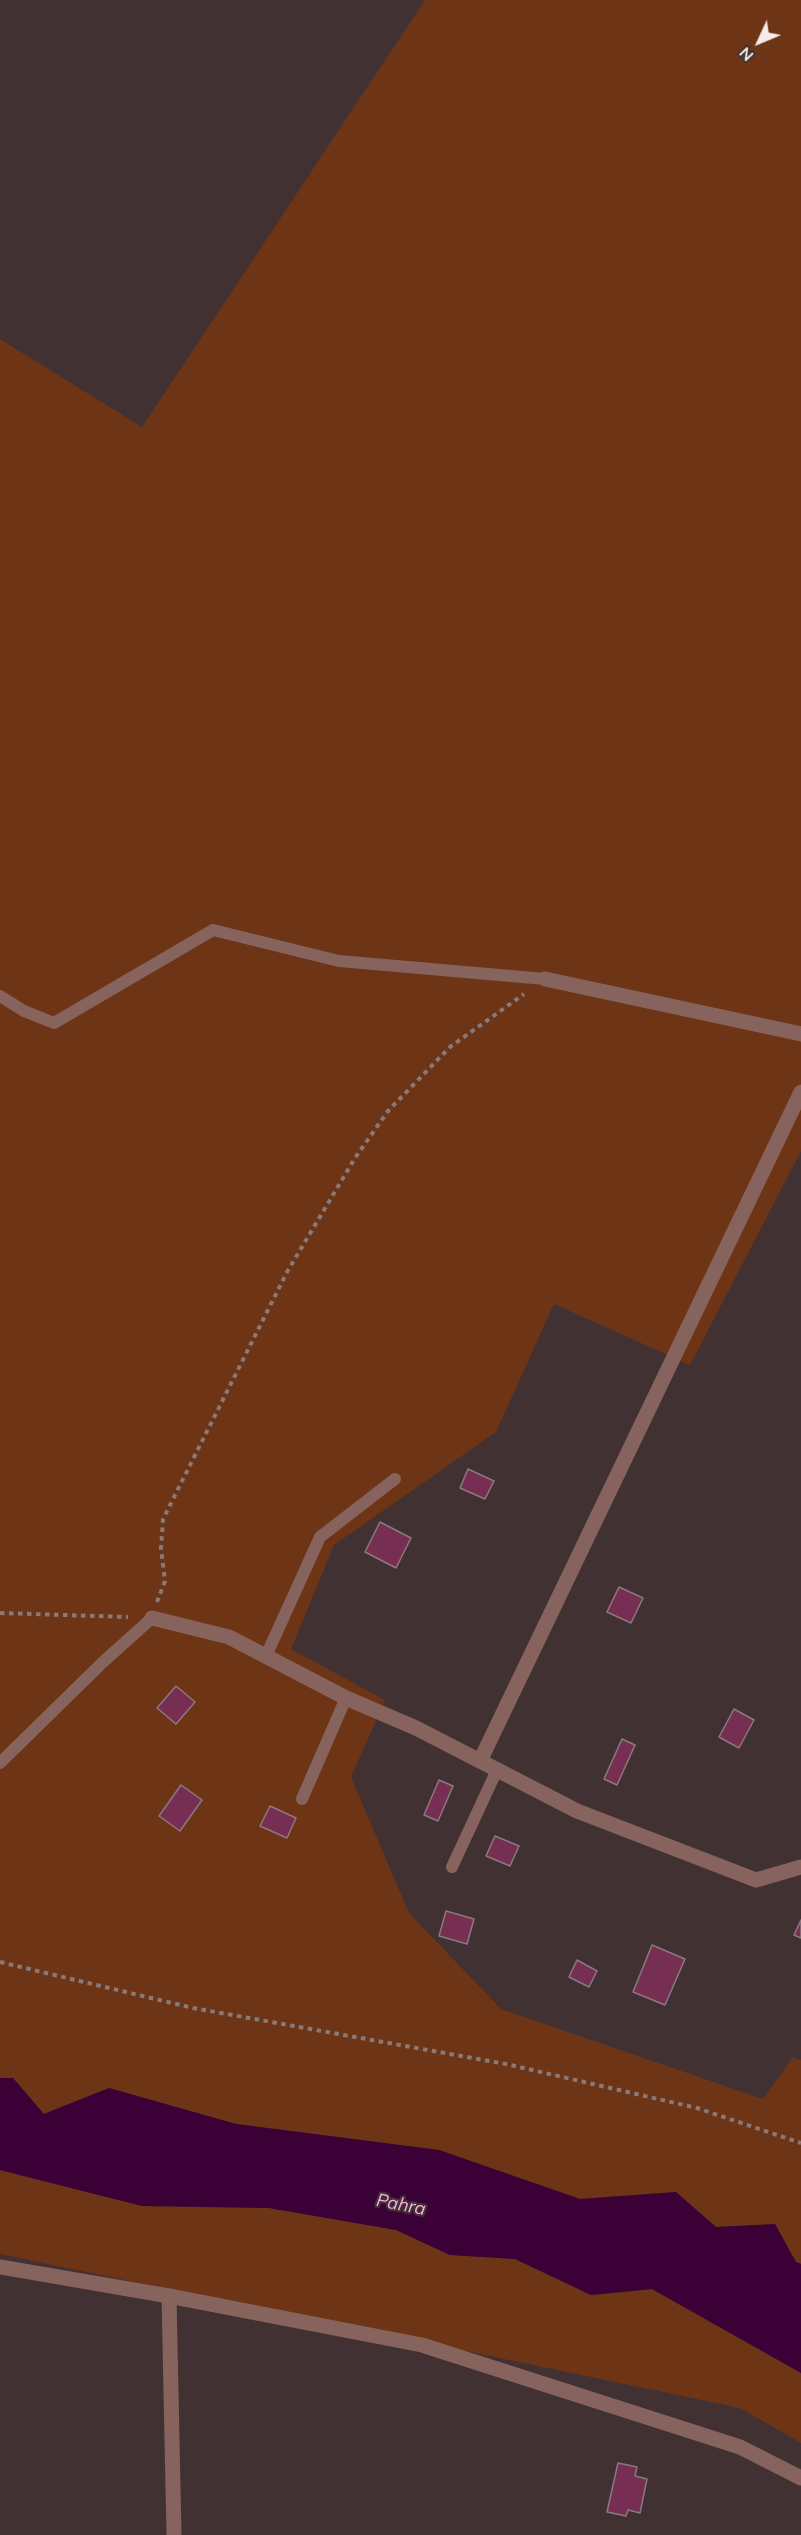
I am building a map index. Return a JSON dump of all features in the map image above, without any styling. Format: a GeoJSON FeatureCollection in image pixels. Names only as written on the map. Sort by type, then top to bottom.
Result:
{"type":"FeatureCollection","features":[{"type":"Feature","properties":{"kind":"street"},"geometry":{"type":"LineString","coordinates":[[545,979],[801,1034]]}},
{"type":"Feature","properties":{"kind":"street"},"geometry":{"type":"LineString","coordinates":[[480,1761],[801,1092]]}},
{"type":"Feature","properties":{"kind":"street"},"geometry":{"type":"LineString","coordinates":[[152,1618],[230,1637],[346,1698],[416,1728],[577,1811],[756,1880],[801,1867]]}},
{"type":"Feature","properties":{"kind":"street"},"geometry":{"type":"LineString","coordinates":[[0,2267],[170,2296],[422,2345],[740,2447],[801,2478]]}},
{"type":"Feature","properties":{"kind":"street"},"geometry":{"type":"LineString","coordinates":[[170,2296],[174,2535]]}},
{"type":"Feature","properties":{"kind":"lane"},"geometry":{"type":"LineString","coordinates":[[0,996],[24,1011],[54,1023],[213,930],[339,961],[545,979]]}},
{"type":"Feature","properties":{"kind":"lane"},"geometry":{"type":"LineString","coordinates":[[266,1656],[320,1537],[394,1479]]}},
{"type":"Feature","properties":{"kind":"lane"},"geometry":{"type":"LineString","coordinates":[[0,1763],[102,1663],[152,1618]]}},
{"type":"Feature","properties":{"kind":"lane"},"geometry":{"type":"LineString","coordinates":[[302,1799],[346,1698]]}},
{"type":"Feature","properties":{"kind":"lane"},"geometry":{"type":"LineString","coordinates":[[452,1867],[497,1770]]}},
{"type":"Feature","properties":{"kind":"path"},"geometry":{"type":"LineString","coordinates":[[0,1612],[152,1618],[165,1581],[161,1549],[163,1519],[287,1272],[355,1158],[388,1111],[450,1047],[545,979]]}},
{"type":"Feature","properties":{"kind":"path"},"geometry":{"type":"LineString","coordinates":[[0,1962],[193,2008],[506,2064],[697,2108],[801,2143]]}},
{"type":"Feature","properties":{"kind":"shaded area"},"geometry":{"type":"Polygon","coordinates":[[[425,0],[801,0],[801,1151],[690,1365],[554,1304],[496,1432],[334,1545],[291,1649],[385,1700],[351,1777],[409,1913],[501,2009],[763,2099],[793,2057],[801,2060],[801,2264],[796,2262],[775,2225],[716,2227],[676,2192],[580,2199],[439,2150],[236,2124],[109,2088],[43,2114],[13,2078],[0,2078],[0,339],[142,427],[425,0]]]}},
{"type":"Feature","properties":{"kind":"shaded area"},"geometry":{"type":"Polygon","coordinates":[[[0,2170],[142,2206],[269,2208],[396,2230],[450,2255],[515,2259],[591,2295],[652,2289],[801,2373],[801,2443],[740,2408],[0,2254],[0,2170]]]}},
{"type":"Feature","properties":{"kind":"water","name":"Pahra"},"geometry":{"type":"Polygon","coordinates":[[[0,2078],[13,2078],[44,2114],[109,2088],[236,2124],[439,2150],[580,2199],[676,2192],[716,2227],[775,2224],[796,2262],[801,2264],[801,2373],[652,2289],[591,2295],[515,2259],[450,2255],[396,2230],[269,2208],[142,2206],[0,2170],[0,2078]]]}},
{"type":"Feature","properties":{"kind":"building"},"geometry":{"type":"Polygon","coordinates":[[[468,1469],[494,1481],[485,1499],[460,1488],[468,1469]]]}},
{"type":"Feature","properties":{"kind":"building"},"geometry":{"type":"Polygon","coordinates":[[[380,1522],[411,1538],[396,1568],[365,1552],[380,1522]]]}},
{"type":"Feature","properties":{"kind":"building"},"geometry":{"type":"Polygon","coordinates":[[[619,1587],[643,1598],[631,1623],[607,1612],[619,1587]]]}},
{"type":"Feature","properties":{"kind":"building"},"geometry":{"type":"Polygon","coordinates":[[[176,1686],[195,1702],[176,1724],[157,1708],[176,1686]]]}},
{"type":"Feature","properties":{"kind":"building"},"geometry":{"type":"Polygon","coordinates":[[[734,1709],[754,1720],[739,1748],[719,1737],[734,1709]]]}},
{"type":"Feature","properties":{"kind":"building"},"geometry":{"type":"Polygon","coordinates":[[[622,1739],[635,1745],[617,1785],[604,1779],[622,1739]]]}},
{"type":"Feature","properties":{"kind":"building"},"geometry":{"type":"Polygon","coordinates":[[[439,1780],[453,1786],[438,1821],[424,1815],[439,1780]]]}},
{"type":"Feature","properties":{"kind":"building"},"geometry":{"type":"Polygon","coordinates":[[[181,1785],[202,1800],[180,1831],[159,1816],[181,1785]]]}},
{"type":"Feature","properties":{"kind":"building"},"geometry":{"type":"Polygon","coordinates":[[[270,1806],[296,1818],[287,1838],[260,1826],[270,1806]]]}},
{"type":"Feature","properties":{"kind":"building"},"geometry":{"type":"Polygon","coordinates":[[[495,1836],[519,1846],[510,1866],[486,1856],[495,1836]]]}},
{"type":"Feature","properties":{"kind":"building"},"geometry":{"type":"Polygon","coordinates":[[[446,1911],[474,1919],[467,1944],[439,1936],[446,1911]]]}},
{"type":"Feature","properties":{"kind":"building"},"geometry":{"type":"Polygon","coordinates":[[[801,1920],[801,1938],[794,1935],[801,1920]]]}},
{"type":"Feature","properties":{"kind":"building"},"geometry":{"type":"Polygon","coordinates":[[[652,1945],[685,1959],[665,2005],[633,1992],[652,1945]]]}},
{"type":"Feature","properties":{"kind":"building"},"geometry":{"type":"Polygon","coordinates":[[[577,1960],[597,1971],[589,1987],[569,1977],[577,1960]]]}},
{"type":"Feature","properties":{"kind":"building"},"geometry":{"type":"Polygon","coordinates":[[[618,2463],[637,2467],[635,2476],[647,2479],[640,2513],[628,2510],[626,2516],[607,2512],[618,2463]]]}}]}
